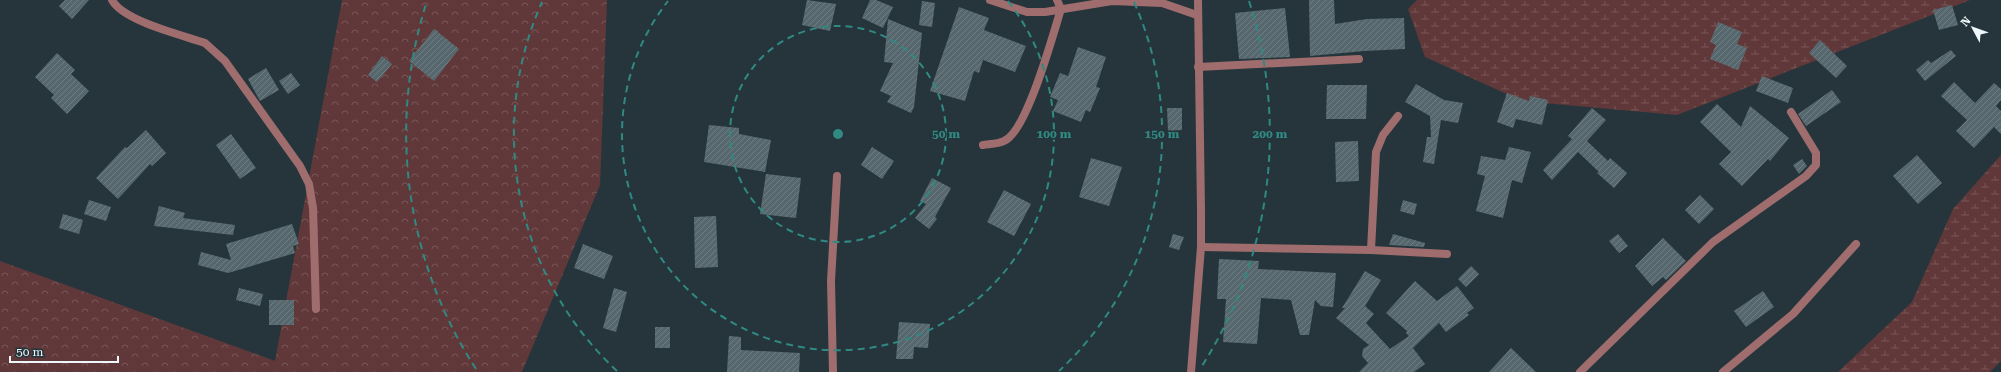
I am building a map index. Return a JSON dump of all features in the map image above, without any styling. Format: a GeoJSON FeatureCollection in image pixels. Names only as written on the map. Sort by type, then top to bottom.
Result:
{"type":"FeatureCollection","features":[{"type":"Feature","properties":{"kind":"street"},"geometry":{"type":"LineString","coordinates":[[112,0],[124,13],[135,19],[205,43],[214,50],[225,61],[300,166],[309,184],[313,208],[316,309]]}},
{"type":"Feature","properties":{"kind":"street"},"geometry":{"type":"LineString","coordinates":[[990,0],[1027,12],[1045,12],[1112,1],[1162,3],[1197,15]]}},
{"type":"Feature","properties":{"kind":"street"},"geometry":{"type":"LineString","coordinates":[[983,145],[1005,141],[1016,129],[1028,108],[1061,9],[1057,0]]}},
{"type":"Feature","properties":{"kind":"street"},"geometry":{"type":"LineString","coordinates":[[1191,372],[1201,247],[1198,0]]}},
{"type":"Feature","properties":{"kind":"street"},"geometry":{"type":"LineString","coordinates":[[1198,67],[1359,59]]}},
{"type":"Feature","properties":{"kind":"street"},"geometry":{"type":"LineString","coordinates":[[1580,372],[1713,242],[1806,176],[1816,165],[1816,154],[1791,112]]}},
{"type":"Feature","properties":{"kind":"street"},"geometry":{"type":"LineString","coordinates":[[1370,250],[1376,152],[1383,135],[1398,116]]}},
{"type":"Feature","properties":{"kind":"street"},"geometry":{"type":"LineString","coordinates":[[833,372],[831,281],[837,176]]}},
{"type":"Feature","properties":{"kind":"street"},"geometry":{"type":"LineString","coordinates":[[1723,372],[1793,314],[1856,244]]}},
{"type":"Feature","properties":{"kind":"street"},"geometry":{"type":"LineString","coordinates":[[1201,247],[1370,250],[1447,254]]}},
{"type":"Feature","properties":{"kind":"green space"},"geometry":{"type":"Polygon","coordinates":[[[342,0],[607,0],[600,185],[522,372],[0,372],[0,261],[275,361],[342,0]]]}},
{"type":"Feature","properties":{"kind":"green space"},"geometry":{"type":"Polygon","coordinates":[[[1417,0],[1970,0],[1677,115],[1522,101],[1425,57],[1408,9],[1417,0]]]}},
{"type":"Feature","properties":{"kind":"green space"},"geometry":{"type":"Polygon","coordinates":[[[2001,155],[2001,361],[1990,372],[1838,372],[1912,302],[1953,209],[2001,155]]]}},
{"type":"Feature","properties":{"kind":"building"},"geometry":{"type":"Polygon","coordinates":[[[65,0],[89,0],[72,19],[59,6],[65,0]]]}},
{"type":"Feature","properties":{"kind":"building"},"geometry":{"type":"Polygon","coordinates":[[[807,0],[836,4],[830,31],[802,25],[807,0]]]}},
{"type":"Feature","properties":{"kind":"building"},"geometry":{"type":"Polygon","coordinates":[[[870,0],[876,0],[893,7],[883,28],[862,18],[870,0]]]}},
{"type":"Feature","properties":{"kind":"building"},"geometry":{"type":"Polygon","coordinates":[[[1309,0],[1334,0],[1335,24],[1367,19],[1404,18],[1405,49],[1310,56],[1309,0]]]}},
{"type":"Feature","properties":{"kind":"building"},"geometry":{"type":"Polygon","coordinates":[[[922,1],[935,3],[932,27],[919,25],[922,1]]]}},
{"type":"Feature","properties":{"kind":"building"},"geometry":{"type":"Polygon","coordinates":[[[1952,5],[1958,25],[1939,30],[1933,10],[1952,5]]]}},
{"type":"Feature","properties":{"kind":"building"},"geometry":{"type":"Polygon","coordinates":[[[959,7],[989,18],[984,30],[1026,46],[1015,72],[983,60],[979,73],[974,71],[965,101],[930,91],[959,7]]]}},
{"type":"Feature","properties":{"kind":"building"},"geometry":{"type":"Polygon","coordinates":[[[1285,8],[1290,57],[1239,59],[1235,13],[1285,8]]]}},
{"type":"Feature","properties":{"kind":"building"},"geometry":{"type":"Polygon","coordinates":[[[888,19],[922,33],[914,107],[911,113],[887,102],[891,96],[880,91],[893,63],[884,62],[888,19]]]}},
{"type":"Feature","properties":{"kind":"building"},"geometry":{"type":"Polygon","coordinates":[[[1718,22],[1742,32],[1737,44],[1747,48],[1738,70],[1710,59],[1716,45],[1710,42],[1718,22]]]}},
{"type":"Feature","properties":{"kind":"building"},"geometry":{"type":"Polygon","coordinates":[[[434,29],[459,49],[434,81],[409,61],[434,29]]]}},
{"type":"Feature","properties":{"kind":"building"},"geometry":{"type":"Polygon","coordinates":[[[1820,40],[1847,66],[1836,78],[1809,53],[1820,40]]]}},
{"type":"Feature","properties":{"kind":"building"},"geometry":{"type":"Polygon","coordinates":[[[1078,47],[1106,57],[1096,87],[1100,88],[1090,112],[1086,110],[1081,122],[1053,111],[1058,100],[1050,97],[1060,73],[1068,76],[1078,47]]]}},
{"type":"Feature","properties":{"kind":"building"},"geometry":{"type":"Polygon","coordinates":[[[1951,50],[1956,56],[1925,81],[1916,70],[1928,60],[1931,63],[1951,50]]]}},
{"type":"Feature","properties":{"kind":"building"},"geometry":{"type":"Polygon","coordinates":[[[57,53],[75,70],[71,74],[89,91],[67,114],[51,98],[54,95],[35,77],[57,53]]]}},
{"type":"Feature","properties":{"kind":"building"},"geometry":{"type":"Polygon","coordinates":[[[382,56],[392,64],[377,82],[368,75],[382,56]]]}},
{"type":"Feature","properties":{"kind":"building"},"geometry":{"type":"Polygon","coordinates":[[[266,68],[279,90],[260,101],[248,79],[266,68]]]}},
{"type":"Feature","properties":{"kind":"building"},"geometry":{"type":"Polygon","coordinates":[[[291,73],[300,85],[288,94],[279,81],[291,73]]]}},
{"type":"Feature","properties":{"kind":"building"},"geometry":{"type":"Polygon","coordinates":[[[1762,76],[1793,88],[1788,103],[1756,91],[1762,76]]]}},
{"type":"Feature","properties":{"kind":"building"},"geometry":{"type":"Polygon","coordinates":[[[1954,82],[1975,103],[1994,83],[2001,89],[2001,100],[1996,106],[2001,111],[2001,134],[1994,127],[1974,148],[1956,131],[1967,120],[1941,96],[1954,82]]]}},
{"type":"Feature","properties":{"kind":"building"},"geometry":{"type":"Polygon","coordinates":[[[1416,84],[1444,100],[1463,103],[1458,123],[1441,120],[1434,164],[1423,162],[1427,137],[1431,137],[1430,116],[1405,102],[1416,84]]]}},
{"type":"Feature","properties":{"kind":"building"},"geometry":{"type":"Polygon","coordinates":[[[1327,85],[1367,85],[1366,119],[1326,119],[1327,85]]]}},
{"type":"Feature","properties":{"kind":"building"},"geometry":{"type":"Polygon","coordinates":[[[1832,90],[1841,102],[1806,126],[1798,114],[1832,90]]]}},
{"type":"Feature","properties":{"kind":"building"},"geometry":{"type":"Polygon","coordinates":[[[1507,93],[1529,101],[1530,96],[1548,100],[1542,125],[1516,119],[1513,128],[1497,122],[1507,93]]]}},
{"type":"Feature","properties":{"kind":"building"},"geometry":{"type":"Polygon","coordinates":[[[1717,104],[1741,127],[1750,106],[1789,138],[1770,161],[1768,159],[1742,186],[1719,164],[1731,152],[1700,122],[1717,104]]]}},
{"type":"Feature","properties":{"kind":"building"},"geometry":{"type":"Polygon","coordinates":[[[1167,108],[1182,108],[1182,130],[1168,131],[1167,108]]]}},
{"type":"Feature","properties":{"kind":"building"},"geometry":{"type":"Polygon","coordinates":[[[1592,108],[1606,120],[1587,141],[1608,161],[1610,158],[1627,173],[1614,188],[1597,173],[1599,172],[1578,152],[1552,180],[1543,170],[1572,139],[1568,136],[1592,108]]]}},
{"type":"Feature","properties":{"kind":"building"},"geometry":{"type":"Polygon","coordinates":[[[709,125],[739,128],[739,134],[771,140],[765,172],[704,162],[709,125]]]}},
{"type":"Feature","properties":{"kind":"building"},"geometry":{"type":"Polygon","coordinates":[[[146,130],[166,153],[152,166],[150,164],[118,199],[96,178],[125,147],[127,148],[146,130]]]}},
{"type":"Feature","properties":{"kind":"building"},"geometry":{"type":"Polygon","coordinates":[[[231,134],[256,168],[240,179],[216,145],[231,134]]]}},
{"type":"Feature","properties":{"kind":"building"},"geometry":{"type":"Polygon","coordinates":[[[1358,141],[1359,181],[1336,182],[1335,142],[1358,141]]]}},
{"type":"Feature","properties":{"kind":"building"},"geometry":{"type":"Polygon","coordinates":[[[872,147],[894,161],[882,179],[861,165],[872,147]]]}},
{"type":"Feature","properties":{"kind":"building"},"geometry":{"type":"Polygon","coordinates":[[[1509,147],[1531,152],[1522,183],[1512,180],[1503,218],[1476,211],[1485,176],[1477,174],[1481,156],[1505,160],[1509,147]]]}},
{"type":"Feature","properties":{"kind":"building"},"geometry":{"type":"Polygon","coordinates":[[[1917,155],[1942,183],[1918,204],[1893,176],[1917,155]]]}},
{"type":"Feature","properties":{"kind":"building"},"geometry":{"type":"Polygon","coordinates":[[[1091,158],[1122,167],[1109,206],[1079,197],[1091,158]]]}},
{"type":"Feature","properties":{"kind":"building"},"geometry":{"type":"Polygon","coordinates":[[[1802,159],[1807,166],[1799,174],[1793,165],[1802,159]]]}},
{"type":"Feature","properties":{"kind":"building"},"geometry":{"type":"Polygon","coordinates":[[[766,174],[801,178],[796,218],[760,214],[766,174]]]}},
{"type":"Feature","properties":{"kind":"building"},"geometry":{"type":"Polygon","coordinates":[[[932,178],[951,188],[935,217],[937,219],[929,229],[915,218],[926,204],[920,201],[932,178]]]}},
{"type":"Feature","properties":{"kind":"building"},"geometry":{"type":"Polygon","coordinates":[[[1004,190],[1031,204],[1014,236],[987,222],[1004,190]]]}},
{"type":"Feature","properties":{"kind":"building"},"geometry":{"type":"Polygon","coordinates":[[[1700,195],[1714,209],[1699,224],[1685,210],[1700,195]]]}},
{"type":"Feature","properties":{"kind":"building"},"geometry":{"type":"Polygon","coordinates":[[[89,200],[111,207],[106,221],[84,214],[89,200]]]}},
{"type":"Feature","properties":{"kind":"building"},"geometry":{"type":"Polygon","coordinates":[[[1403,200],[1417,204],[1414,215],[1400,211],[1403,200]]]}},
{"type":"Feature","properties":{"kind":"building"},"geometry":{"type":"Polygon","coordinates":[[[159,206],[185,213],[183,218],[235,225],[233,235],[154,226],[159,206]]]}},
{"type":"Feature","properties":{"kind":"building"},"geometry":{"type":"Polygon","coordinates":[[[63,214],[83,220],[79,234],[59,228],[63,214]]]}},
{"type":"Feature","properties":{"kind":"building"},"geometry":{"type":"Polygon","coordinates":[[[716,216],[718,267],[695,268],[694,217],[716,216]]]}},
{"type":"Feature","properties":{"kind":"building"},"geometry":{"type":"Polygon","coordinates":[[[292,224],[299,244],[293,246],[295,253],[228,273],[198,265],[201,252],[231,260],[226,244],[292,224]]]}},
{"type":"Feature","properties":{"kind":"building"},"geometry":{"type":"Polygon","coordinates":[[[1173,234],[1184,237],[1179,250],[1169,247],[1173,234]]]}},
{"type":"Feature","properties":{"kind":"building"},"geometry":{"type":"Polygon","coordinates":[[[1393,234],[1425,243],[1424,247],[1389,245],[1393,234]]]}},
{"type":"Feature","properties":{"kind":"building"},"geometry":{"type":"Polygon","coordinates":[[[1618,234],[1628,246],[1619,253],[1609,241],[1618,234]]]}},
{"type":"Feature","properties":{"kind":"building"},"geometry":{"type":"Polygon","coordinates":[[[1663,238],[1686,261],[1666,280],[1663,277],[1652,286],[1635,266],[1663,238]]]}},
{"type":"Feature","properties":{"kind":"building"},"geometry":{"type":"Polygon","coordinates":[[[583,244],[613,256],[604,279],[574,268],[583,244]]]}},
{"type":"Feature","properties":{"kind":"building"},"geometry":{"type":"Polygon","coordinates":[[[1219,259],[1259,261],[1258,269],[1336,273],[1333,307],[1321,306],[1315,300],[1309,335],[1300,335],[1291,300],[1261,298],[1257,344],[1223,342],[1226,299],[1217,299],[1219,259]]]}},
{"type":"Feature","properties":{"kind":"building"},"geometry":{"type":"Polygon","coordinates":[[[1471,266],[1479,274],[1466,287],[1458,279],[1471,266]]]}},
{"type":"Feature","properties":{"kind":"building"},"geometry":{"type":"Polygon","coordinates":[[[1365,271],[1381,280],[1365,306],[1374,314],[1366,323],[1390,349],[1409,336],[1406,333],[1407,331],[1386,313],[1415,281],[1437,301],[1457,286],[1474,308],[1467,313],[1469,315],[1446,332],[1439,323],[1413,348],[1425,364],[1414,372],[1359,372],[1368,363],[1362,356],[1363,349],[1369,345],[1336,318],[1345,308],[1342,308],[1365,271]]]}},
{"type":"Feature","properties":{"kind":"building"},"geometry":{"type":"Polygon","coordinates":[[[239,288],[263,294],[260,306],[236,300],[239,288]]]}},
{"type":"Feature","properties":{"kind":"building"},"geometry":{"type":"Polygon","coordinates":[[[614,288],[627,292],[616,332],[603,328],[614,288]]]}},
{"type":"Feature","properties":{"kind":"building"},"geometry":{"type":"Polygon","coordinates":[[[1763,291],[1774,307],[1746,327],[1734,311],[1763,291]]]}},
{"type":"Feature","properties":{"kind":"building"},"geometry":{"type":"Polygon","coordinates":[[[269,300],[294,300],[294,325],[269,325],[269,300]]]}},
{"type":"Feature","properties":{"kind":"building"},"geometry":{"type":"Polygon","coordinates":[[[899,322],[930,324],[928,348],[914,347],[913,359],[896,359],[899,322]]]}},
{"type":"Feature","properties":{"kind":"building"},"geometry":{"type":"Polygon","coordinates":[[[655,327],[670,327],[670,348],[655,348],[655,327]]]}},
{"type":"Feature","properties":{"kind":"building"},"geometry":{"type":"Polygon","coordinates":[[[729,336],[741,337],[741,350],[800,353],[799,372],[727,372],[729,336]]]}},
{"type":"Feature","properties":{"kind":"building"},"geometry":{"type":"Polygon","coordinates":[[[1511,348],[1536,372],[1489,372],[1511,348]]]}}]}
